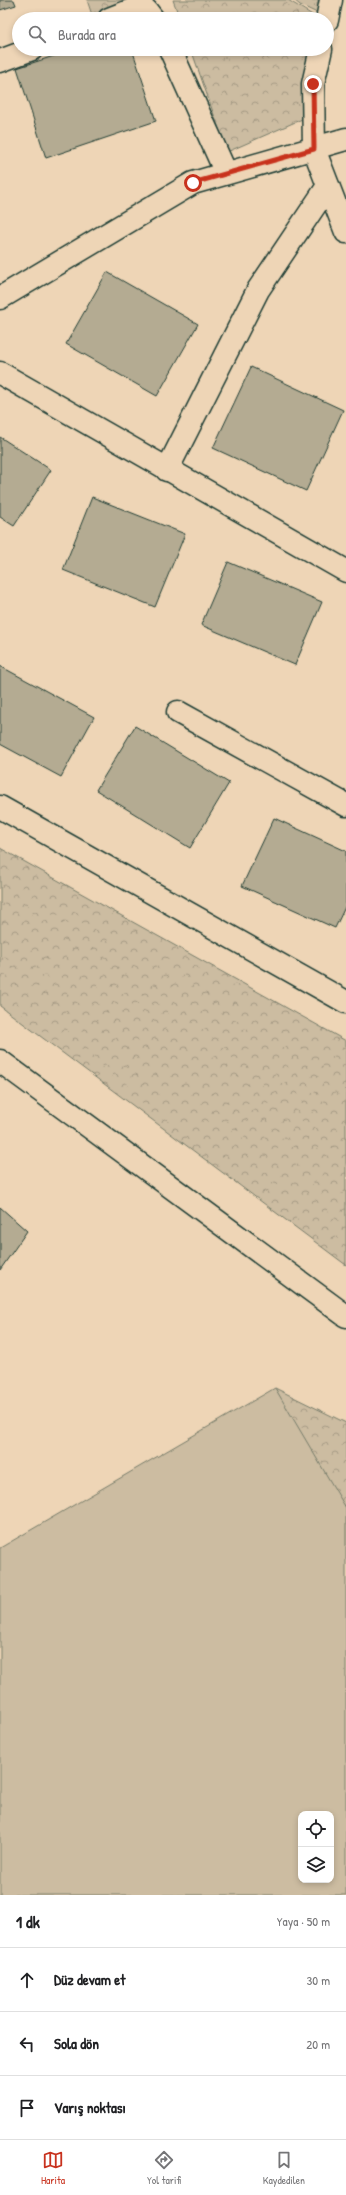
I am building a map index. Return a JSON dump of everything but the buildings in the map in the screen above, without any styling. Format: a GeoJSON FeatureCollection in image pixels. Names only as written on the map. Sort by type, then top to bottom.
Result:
{"type":"FeatureCollection","features":[{"type":"Feature","properties":{"kind":"street"},"geometry":{"type":"LineString","coordinates":[[329,12],[331,0]]}},
{"type":"Feature","properties":{"kind":"street"},"geometry":{"type":"LineString","coordinates":[[127,12],[137,8],[146,10],[148,12]]}},
{"type":"Feature","properties":{"kind":"street"},"geometry":{"type":"LineString","coordinates":[[0,62],[15,56]]}},
{"type":"Feature","properties":{"kind":"street"},"geometry":{"type":"LineString","coordinates":[[173,56],[226,174]]}},
{"type":"Feature","properties":{"kind":"street"},"geometry":{"type":"LineString","coordinates":[[319,56],[313,84],[314,149],[346,232]]}},
{"type":"Feature","properties":{"kind":"street"},"geometry":{"type":"LineString","coordinates":[[0,298],[193,183],[346,139]]}},
{"type":"Feature","properties":{"kind":"street"},"geometry":{"type":"LineString","coordinates":[[167,470],[258,290],[328,186]]}},
{"type":"Feature","properties":{"kind":"street"},"geometry":{"type":"LineString","coordinates":[[0,373],[167,470],[346,571]]}},
{"type":"Feature","properties":{"kind":"street"},"geometry":{"type":"LineString","coordinates":[[178,712],[346,805]]}},
{"type":"Feature","properties":{"kind":"street"},"geometry":{"type":"LineString","coordinates":[[0,807],[346,1002]]}},
{"type":"Feature","properties":{"kind":"street"},"geometry":{"type":"LineString","coordinates":[[0,1061],[346,1316]]}},
{"type":"Feature","properties":{"kind":"green space"},"geometry":{"type":"Polygon","coordinates":[[[87,0],[134,0],[107,12],[91,12],[87,0]]]}},
{"type":"Feature","properties":{"kind":"green space"},"geometry":{"type":"Polygon","coordinates":[[[173,0],[288,0],[308,12],[177,12],[173,0]]]}},
{"type":"Feature","properties":{"kind":"green space"},"geometry":{"type":"Polygon","coordinates":[[[294,0],[331,0],[329,12],[315,12],[300,5],[294,0]]]}},
{"type":"Feature","properties":{"kind":"green space"},"geometry":{"type":"Polygon","coordinates":[[[193,56],[320,56],[309,116],[227,152],[193,56]]]}},
{"type":"Feature","properties":{"kind":"green space"},"geometry":{"type":"Polygon","coordinates":[[[0,848],[346,1041],[346,1265],[0,1006],[0,848]]]}},
{"type":"Feature","properties":{"kind":"green space"},"geometry":{"type":"Polygon","coordinates":[[[275,1388],[346,1423],[346,1545],[275,1388]]]}},
{"type":"Feature","properties":{"kind":"green space"},"geometry":{"type":"Polygon","coordinates":[[[275,1388],[346,1508],[346,1895],[0,1895],[0,1548],[275,1388]]]}},
{"type":"Feature","properties":{"kind":"route"},"geometry":{"type":"LineString","coordinates":[[193,183],[314,149],[313,84]]}}]}
